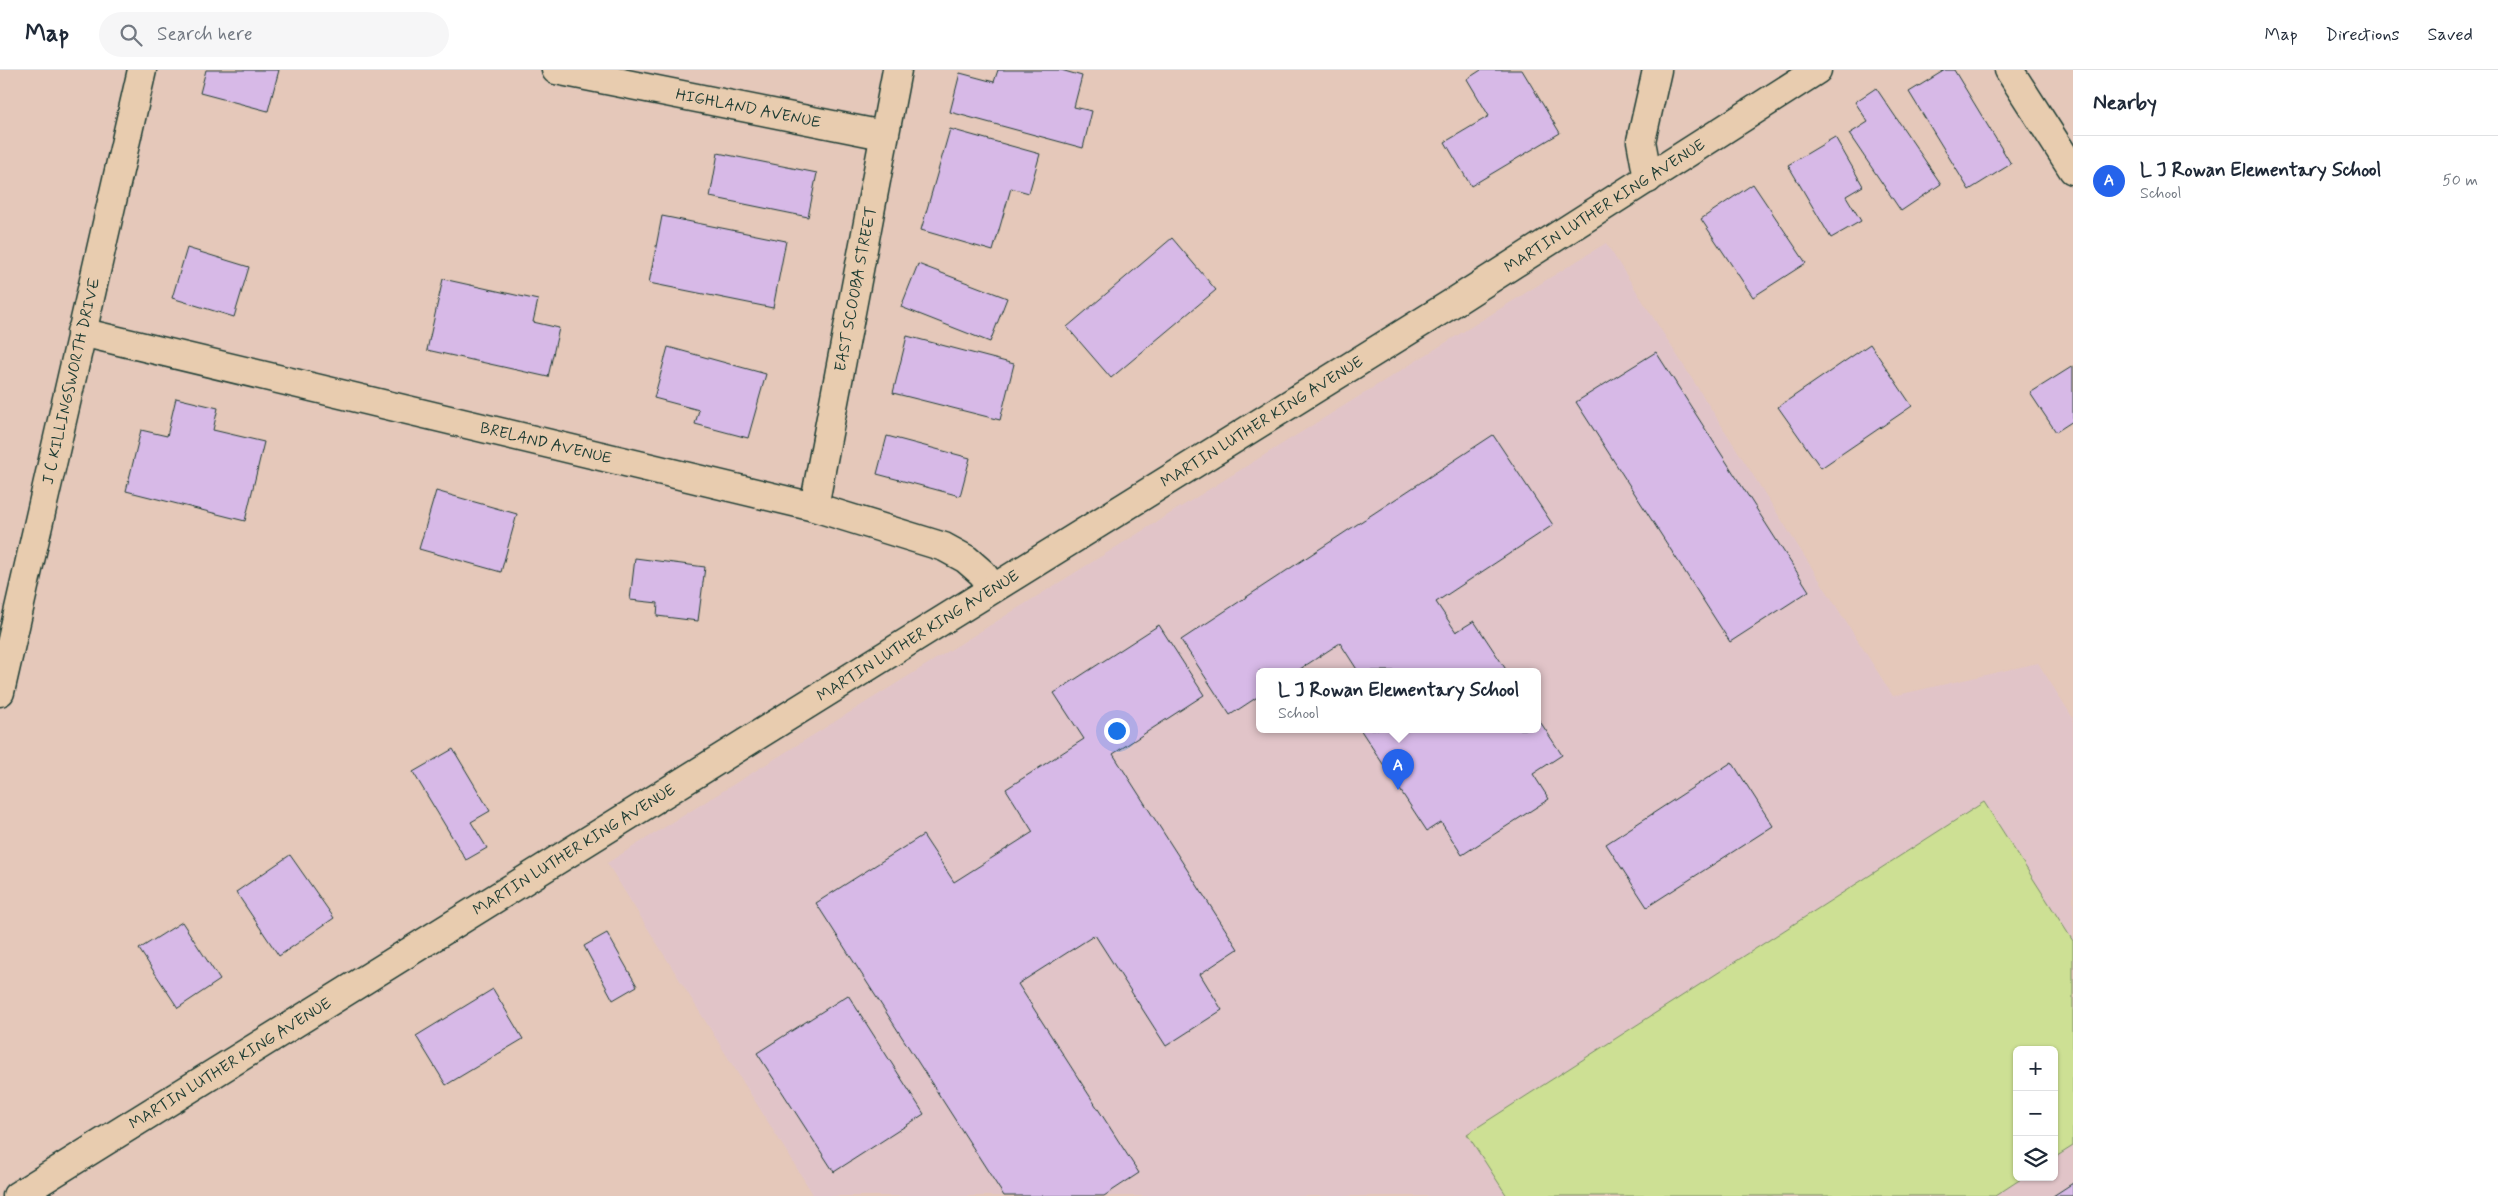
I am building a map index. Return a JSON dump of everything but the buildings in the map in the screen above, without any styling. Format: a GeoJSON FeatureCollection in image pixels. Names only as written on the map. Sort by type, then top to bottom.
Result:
{"type":"FeatureCollection","features":[{"type":"Feature","properties":{"kind":"street","name":"J C KILLINGSWORTH DRIVE"},"geometry":{"type":"LineString","coordinates":[[0,692],[80,332],[142,70]]}},
{"type":"Feature","properties":{"kind":"street","name":"HIGHLAND AVENUE"},"geometry":{"type":"LineString","coordinates":[[556,70],[883,135]]}},
{"type":"Feature","properties":{"kind":"street","name":"EAST SCOOBA STREET"},"geometry":{"type":"LineString","coordinates":[[814,507],[883,135],[897,70]]}},
{"type":"Feature","properties":{"kind":"street"},"geometry":{"type":"LineString","coordinates":[[1648,179],[1641,141],[1657,70]]}},
{"type":"Feature","properties":{"kind":"street","name":"MARTIN LUTHER KING AVENUE"},"geometry":{"type":"LineString","coordinates":[[16,1196],[1648,179],[1817,70]]}},
{"type":"Feature","properties":{"kind":"street"},"geometry":{"type":"LineString","coordinates":[[2009,70],[2073,170]]}},
{"type":"Feature","properties":{"kind":"street","name":"BRELAND AVENUE"},"geometry":{"type":"LineString","coordinates":[[80,332],[814,507],[944,547],[966,559],[982,573],[993,588]]}},
{"type":"Feature","properties":{"kind":"shaded area"},"geometry":{"type":"Polygon","coordinates":[[[1606,243],[1893,696],[2038,663],[2073,718],[2073,1196],[814,1196],[607,863],[1606,243]]]}},
{"type":"Feature","properties":{"kind":"green space"},"geometry":{"type":"Polygon","coordinates":[[[1984,802],[2073,941],[2073,1146],[2058,1155],[2058,1046],[2013,1046],[2013,1181],[2018,1181],[1995,1196],[1507,1196],[1467,1134],[1984,802]]]}},
{"type":"Feature","properties":{"kind":"place","name":"L J Rowan Elementary School"},"geometry":{"type":"Point","coordinates":[1398,790]}}]}
